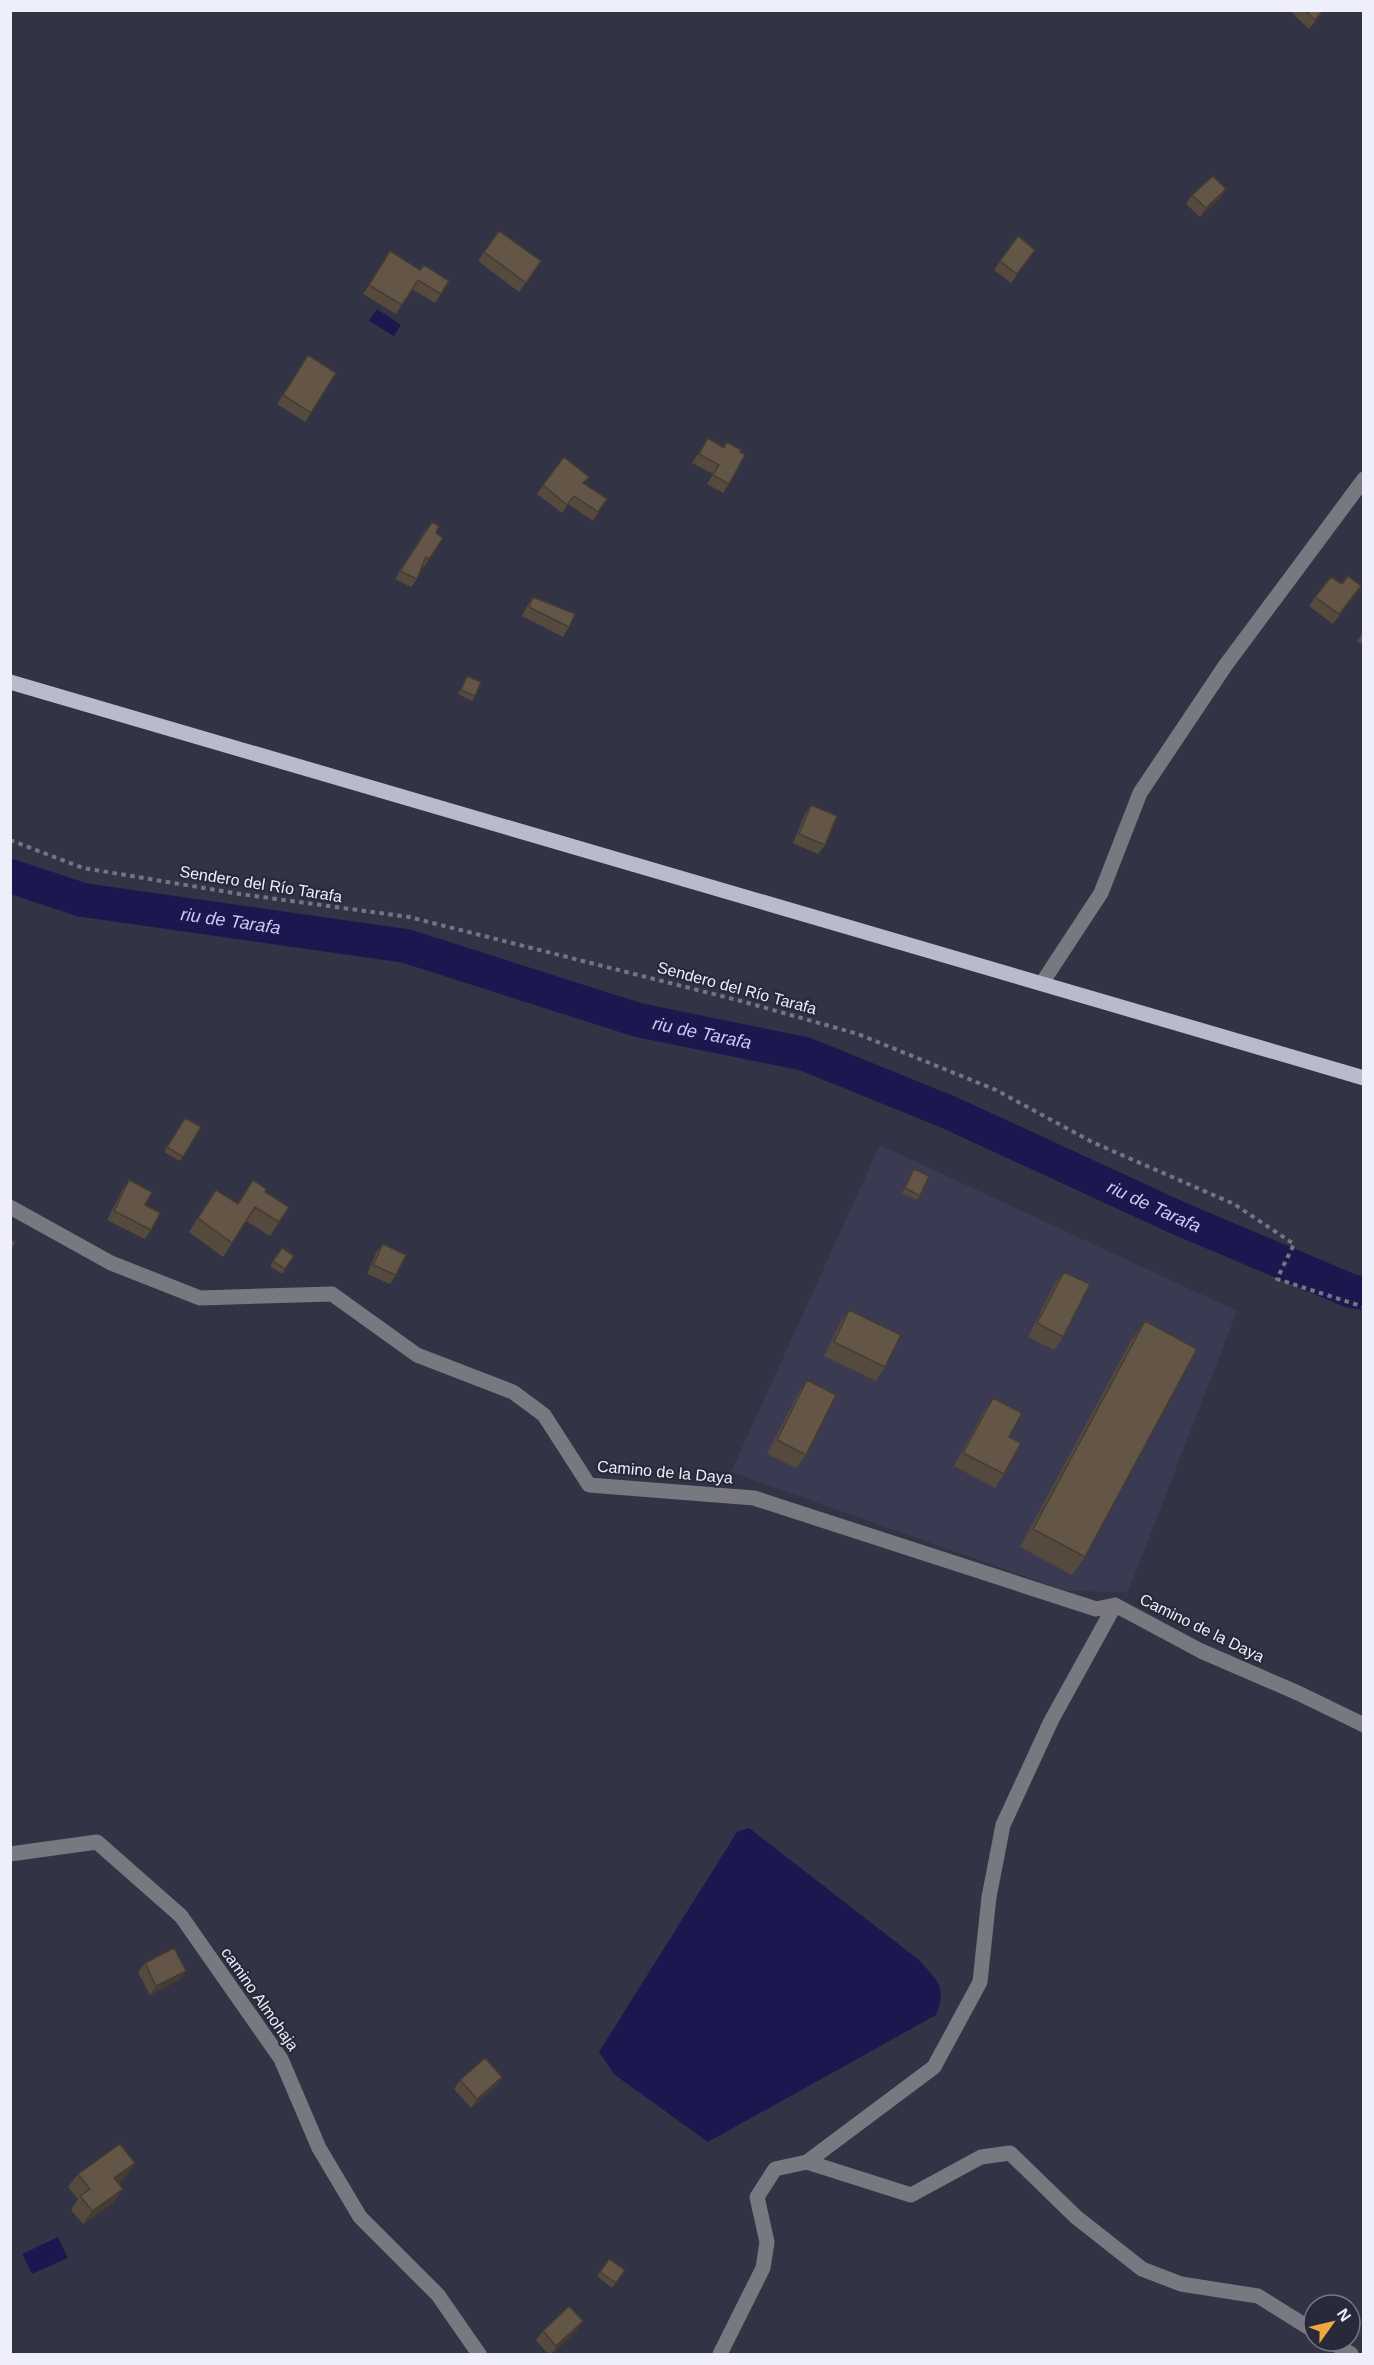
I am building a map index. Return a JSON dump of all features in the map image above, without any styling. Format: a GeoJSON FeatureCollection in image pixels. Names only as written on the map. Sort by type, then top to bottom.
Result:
{"type":"FeatureCollection","features":[{"type":"Feature","properties":{"kind":"main road"},"geometry":{"type":"LineString","coordinates":[[10,682],[1364,1078]]}},
{"type":"Feature","properties":{"kind":"street"},"geometry":{"type":"LineString","coordinates":[[1042,983],[1101,893],[1140,793],[1225,666],[1364,479]]}},
{"type":"Feature","properties":{"kind":"street","name":"Camino de la Daya"},"geometry":{"type":"LineString","coordinates":[[10,1207],[111,1263],[200,1298],[332,1294],[417,1355],[513,1392],[544,1415],[589,1485],[754,1498],[1096,1609],[1115,1605],[1201,1651],[1298,1693],[1364,1725]]}},
{"type":"Feature","properties":{"kind":"street"},"geometry":{"type":"LineString","coordinates":[[720,2355],[763,2268],[766,2242],[757,2197],[775,2169],[807,2163],[934,2067],[980,1982],[989,1898],[1003,1825],[1051,1721],[1115,1605]]}},
{"type":"Feature","properties":{"kind":"street","name":"camino Almohaja"},"geometry":{"type":"LineString","coordinates":[[10,1854],[97,1842],[180,1916],[281,2059],[319,2148],[360,2217],[438,2295],[479,2355]]}},
{"type":"Feature","properties":{"kind":"street"},"geometry":{"type":"LineString","coordinates":[[807,2163],[911,2195],[981,2157],[1010,2153],[1076,2217],[1142,2269],[1181,2284],[1258,2296],[1302,2324]]}},
{"type":"Feature","properties":{"kind":"path","name":"Sendero del Río Tarafa"},"geometry":{"type":"LineString","coordinates":[[10,840],[83,868],[240,894],[409,917],[741,1001],[858,1034],[996,1090],[1092,1142],[1234,1204],[1294,1244],[1277,1278],[1364,1306]]}},
{"type":"Feature","properties":{"kind":"shaded area"},"geometry":{"type":"Polygon","coordinates":[[[377,309],[401,325],[394,336],[369,321],[377,309]]]}},
{"type":"Feature","properties":{"kind":"shaded area"},"geometry":{"type":"Polygon","coordinates":[[[880,1145],[1237,1311],[1128,1592],[1066,1591],[731,1472],[880,1145]]]}},
{"type":"Feature","properties":{"kind":"shaded area"},"geometry":{"type":"Polygon","coordinates":[[[749,1828],[919,1960],[936,1979],[941,1998],[936,2015],[708,2142],[615,2075],[599,2052],[737,1832],[749,1828]]]}},
{"type":"Feature","properties":{"kind":"shaded area"},"geometry":{"type":"Polygon","coordinates":[[[58,2237],[68,2258],[32,2274],[22,2254],[58,2237]]]}},
{"type":"Feature","properties":{"kind":"building"},"geometry":{"type":"Polygon","coordinates":[[[1305,10],[1323,10],[1315,20],[1305,10]]]}},
{"type":"Feature","properties":{"kind":"building"},"geometry":{"type":"Polygon","coordinates":[[[1213,176],[1226,189],[1206,208],[1192,195],[1213,176]]]}},
{"type":"Feature","properties":{"kind":"building"},"geometry":{"type":"Polygon","coordinates":[[[499,231],[541,261],[526,283],[484,252],[499,231]]]}},
{"type":"Feature","properties":{"kind":"building"},"geometry":{"type":"Polygon","coordinates":[[[1018,236],[1035,250],[1017,274],[1000,261],[1018,236]]]}},
{"type":"Feature","properties":{"kind":"building"},"geometry":{"type":"Polygon","coordinates":[[[390,251],[420,270],[424,265],[449,281],[441,294],[418,280],[402,305],[369,285],[390,251]]]}},
{"type":"Feature","properties":{"kind":"building"},"geometry":{"type":"Polygon","coordinates":[[[308,355],[336,373],[311,413],[283,395],[308,355]]]}},
{"type":"Feature","properties":{"kind":"building"},"geometry":{"type":"Polygon","coordinates":[[[708,438],[724,448],[727,442],[745,455],[729,484],[713,475],[719,465],[699,454],[708,438]]]}},
{"type":"Feature","properties":{"kind":"building"},"geometry":{"type":"Polygon","coordinates":[[[564,457],[589,477],[583,483],[607,499],[598,512],[574,496],[567,505],[543,485],[564,457]]]}},
{"type":"Feature","properties":{"kind":"building"},"geometry":{"type":"Polygon","coordinates":[[[432,522],[439,526],[436,533],[443,538],[429,559],[426,557],[417,579],[400,571],[432,522]]]}},
{"type":"Feature","properties":{"kind":"building"},"geometry":{"type":"Polygon","coordinates":[[[1348,576],[1361,586],[1339,614],[1315,597],[1331,577],[1342,584],[1348,576]]]}},
{"type":"Feature","properties":{"kind":"building"},"geometry":{"type":"Polygon","coordinates":[[[533,597],[575,614],[569,627],[529,607],[533,597]]]}},
{"type":"Feature","properties":{"kind":"building"},"geometry":{"type":"Polygon","coordinates":[[[467,676],[481,682],[475,696],[461,690],[467,676]]]}},
{"type":"Feature","properties":{"kind":"building"},"geometry":{"type":"Polygon","coordinates":[[[811,805],[837,816],[825,845],[799,834],[811,805]]]}},
{"type":"Feature","properties":{"kind":"building"},"geometry":{"type":"Polygon","coordinates":[[[185,1118],[201,1127],[183,1157],[167,1147],[185,1118]]]}},
{"type":"Feature","properties":{"kind":"building"},"geometry":{"type":"Polygon","coordinates":[[[914,1169],[929,1176],[920,1196],[905,1188],[914,1169]]]}},
{"type":"Feature","properties":{"kind":"building"},"geometry":{"type":"Polygon","coordinates":[[[129,1180],[152,1192],[145,1205],[160,1213],[151,1230],[114,1211],[129,1180]]]}},
{"type":"Feature","properties":{"kind":"building"},"geometry":{"type":"Polygon","coordinates":[[[253,1180],[266,1189],[265,1192],[289,1207],[279,1222],[255,1207],[232,1243],[198,1218],[216,1190],[238,1204],[253,1180]]]}},
{"type":"Feature","properties":{"kind":"building"},"geometry":{"type":"Polygon","coordinates":[[[10,1239],[15,1242],[10,1252],[10,1239]]]}},
{"type":"Feature","properties":{"kind":"building"},"geometry":{"type":"Polygon","coordinates":[[[383,1244],[406,1255],[396,1275],[373,1265],[383,1244]]]}},
{"type":"Feature","properties":{"kind":"building"},"geometry":{"type":"Polygon","coordinates":[[[282,1248],[294,1256],[285,1269],[273,1261],[282,1248]]]}},
{"type":"Feature","properties":{"kind":"building"},"geometry":{"type":"Polygon","coordinates":[[[1064,1272],[1090,1284],[1063,1337],[1037,1323],[1064,1272]]]}},
{"type":"Feature","properties":{"kind":"building"},"geometry":{"type":"Polygon","coordinates":[[[849,1310],[901,1335],[885,1367],[834,1342],[849,1310]]]}},
{"type":"Feature","properties":{"kind":"building"},"geometry":{"type":"Polygon","coordinates":[[[1145,1321],[1197,1349],[1085,1557],[1033,1529],[1145,1321]]]}},
{"type":"Feature","properties":{"kind":"building"},"geometry":{"type":"Polygon","coordinates":[[[807,1380],[836,1395],[806,1455],[777,1440],[807,1380]]]}},
{"type":"Feature","properties":{"kind":"building"},"geometry":{"type":"Polygon","coordinates":[[[993,1398],[1022,1413],[1009,1437],[1021,1443],[1004,1474],[963,1453],[993,1398]]]}},
{"type":"Feature","properties":{"kind":"building"},"geometry":{"type":"Polygon","coordinates":[[[174,1948],[186,1971],[156,1986],[145,1963],[174,1948]]]}},
{"type":"Feature","properties":{"kind":"building"},"geometry":{"type":"Polygon","coordinates":[[[485,2058],[502,2077],[477,2099],[460,2080],[485,2058]]]}},
{"type":"Feature","properties":{"kind":"building"},"geometry":{"type":"Polygon","coordinates":[[[120,2144],[135,2163],[114,2178],[123,2189],[92,2211],[80,2196],[90,2189],[78,2174],[120,2144]]]}},
{"type":"Feature","properties":{"kind":"building"},"geometry":{"type":"Polygon","coordinates":[[[609,2259],[625,2270],[616,2283],[600,2272],[609,2259]]]}},
{"type":"Feature","properties":{"kind":"building"},"geometry":{"type":"Polygon","coordinates":[[[569,2306],[583,2321],[556,2346],[543,2331],[569,2306]]]}},
{"type":"Feature","properties":{"kind":"waterway","name":"riu de Tarafa"},"geometry":{"type":"LineString","coordinates":[[10,876],[83,900],[406,946],[638,1020],[805,1054],[948,1112],[1178,1218],[1351,1291],[1364,1293]]}}]}
